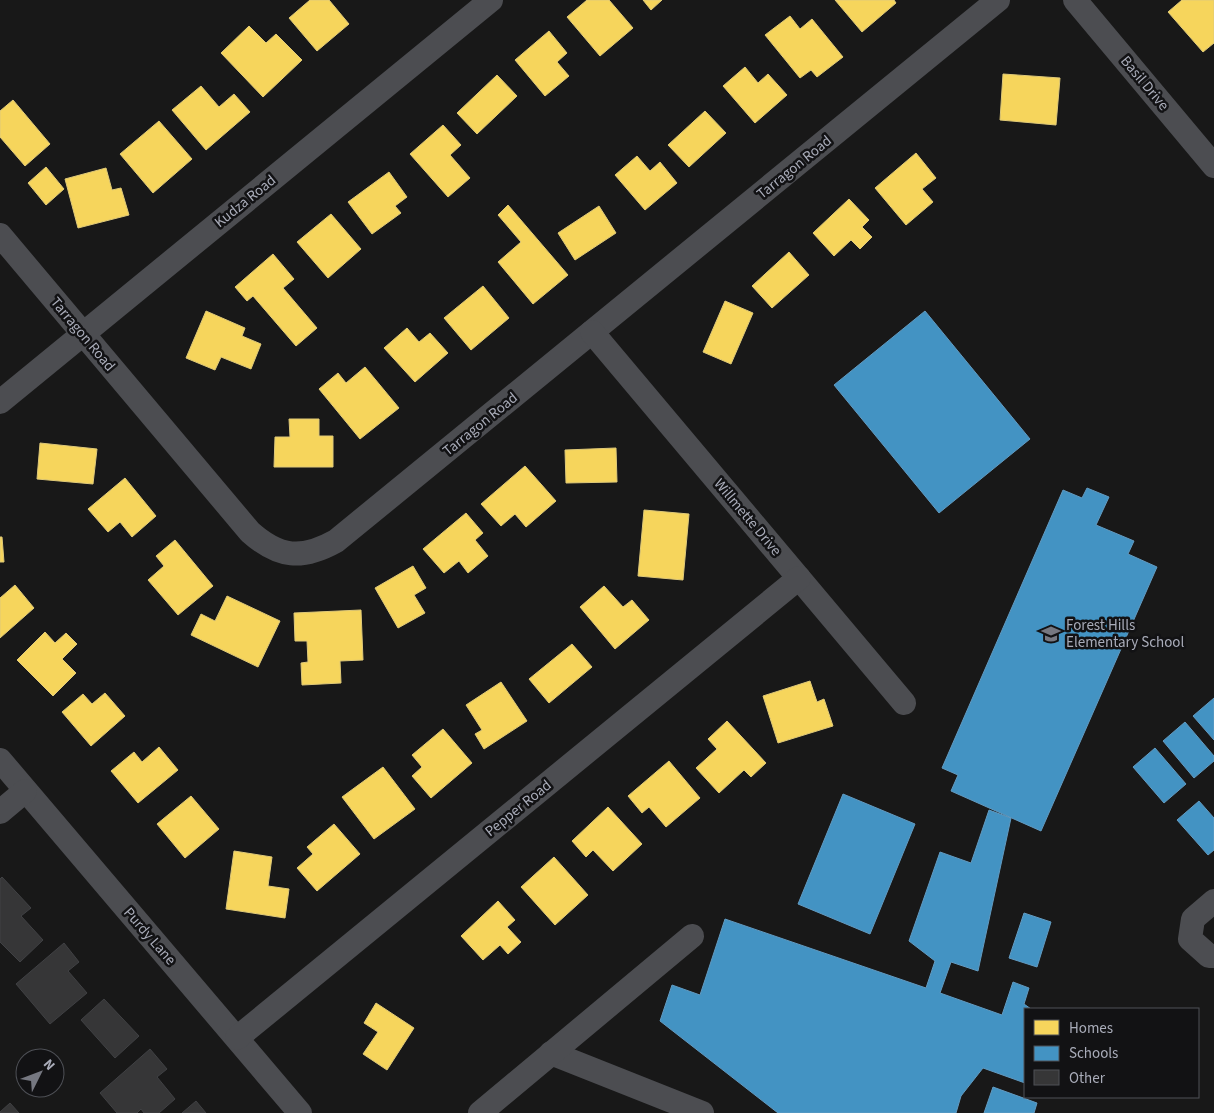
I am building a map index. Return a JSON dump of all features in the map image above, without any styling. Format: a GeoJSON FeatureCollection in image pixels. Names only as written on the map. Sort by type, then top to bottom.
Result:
{"type":"FeatureCollection","features":[{"type":"Feature","properties":{"kind":"street","name":"Kudza Road"},"geometry":{"type":"LineString","coordinates":[[0,402],[491,0]]}},
{"type":"Feature","properties":{"kind":"street","name":"Tarragon Road"},"geometry":{"type":"LineString","coordinates":[[0,235],[250,532],[264,545],[282,552],[301,554],[319,550],[336,541],[998,0]]}},
{"type":"Feature","properties":{"kind":"street","name":"Basil Drive"},"geometry":{"type":"LineString","coordinates":[[1075,0],[1214,166]]}},
{"type":"Feature","properties":{"kind":"street","name":"Willmette Drive"},"geometry":{"type":"LineString","coordinates":[[592,332],[904,703]]}},
{"type":"Feature","properties":{"kind":"street","name":"Pepper Road"},"geometry":{"type":"LineString","coordinates":[[236,1038],[799,578]]}},
{"type":"Feature","properties":{"kind":"street","name":"Purdy Lane"},"geometry":{"type":"LineString","coordinates":[[0,760],[300,1113]]}},
{"type":"Feature","properties":{"kind":"street"},"geometry":{"type":"LineString","coordinates":[[0,812],[26,791]]}},
{"type":"Feature","properties":{"kind":"street"},"geometry":{"type":"LineString","coordinates":[[1214,901],[1194,920],[1190,939],[1209,956],[1214,956]]}},
{"type":"Feature","properties":{"kind":"street"},"geometry":{"type":"LineString","coordinates":[[480,1113],[692,936]]}},
{"type":"Feature","properties":{"kind":"street"},"geometry":{"type":"LineString","coordinates":[[551,1053],[702,1113]]}},
{"type":"Feature","properties":{"kind":"building: Homes"},"geometry":{"type":"Polygon","coordinates":[[[310,0],[329,0],[349,24],[317,51],[289,18],[310,0]]]}},
{"type":"Feature","properties":{"kind":"building: Homes"},"geometry":{"type":"Polygon","coordinates":[[[587,0],[609,0],[633,28],[600,56],[567,17],[587,0]]]}},
{"type":"Feature","properties":{"kind":"building: Homes"},"geometry":{"type":"Polygon","coordinates":[[[643,0],[662,0],[651,10],[643,0]]]}},
{"type":"Feature","properties":{"kind":"building: Homes"},"geometry":{"type":"Polygon","coordinates":[[[835,0],[894,0],[896,3],[862,32],[835,0]]]}},
{"type":"Feature","properties":{"kind":"building: Homes"},"geometry":{"type":"Polygon","coordinates":[[[1182,0],[1214,0],[1214,43],[1203,52],[1168,12],[1182,0]]]}},
{"type":"Feature","properties":{"kind":"building: Homes"},"geometry":{"type":"Polygon","coordinates":[[[790,16],[800,29],[812,19],[843,57],[817,77],[811,70],[800,78],[765,35],[790,16]]]}},
{"type":"Feature","properties":{"kind":"building: Homes"},"geometry":{"type":"Polygon","coordinates":[[[249,26],[266,43],[276,34],[302,60],[263,97],[221,53],[249,26]]]}},
{"type":"Feature","properties":{"kind":"building: Homes"},"geometry":{"type":"Polygon","coordinates":[[[549,31],[567,53],[557,62],[569,76],[545,96],[515,60],[549,31]]]}},
{"type":"Feature","properties":{"kind":"building: Homes"},"geometry":{"type":"Polygon","coordinates":[[[745,67],[758,83],[768,74],[787,95],[755,123],[723,86],[745,67]]]}},
{"type":"Feature","properties":{"kind":"building: Homes"},"geometry":{"type":"Polygon","coordinates":[[[1003,74],[1060,78],[1056,125],[1000,120],[1003,74]]]}},
{"type":"Feature","properties":{"kind":"building: Homes"},"geometry":{"type":"Polygon","coordinates":[[[497,75],[517,96],[477,134],[457,113],[497,75]]]}},
{"type":"Feature","properties":{"kind":"building: Homes"},"geometry":{"type":"Polygon","coordinates":[[[201,86],[219,107],[234,94],[250,112],[206,150],[172,110],[201,86]]]}},
{"type":"Feature","properties":{"kind":"building: Homes"},"geometry":{"type":"Polygon","coordinates":[[[13,100],[50,144],[25,166],[0,137],[0,111],[13,100]]]}},
{"type":"Feature","properties":{"kind":"building: Homes"},"geometry":{"type":"Polygon","coordinates":[[[705,111],[726,133],[689,167],[668,145],[705,111]]]}},
{"type":"Feature","properties":{"kind":"building: Homes"},"geometry":{"type":"Polygon","coordinates":[[[159,121],[192,159],[153,193],[120,154],[159,121]]]}},
{"type":"Feature","properties":{"kind":"building: Homes"},"geometry":{"type":"Polygon","coordinates":[[[443,125],[461,145],[450,155],[470,178],[448,197],[410,154],[443,125]]]}},
{"type":"Feature","properties":{"kind":"building: Homes"},"geometry":{"type":"Polygon","coordinates":[[[916,153],[936,178],[922,189],[933,202],[906,225],[875,188],[916,153]]]}},
{"type":"Feature","properties":{"kind":"building: Homes"},"geometry":{"type":"Polygon","coordinates":[[[637,156],[650,171],[660,162],[677,183],[645,210],[615,175],[637,156]]]}},
{"type":"Feature","properties":{"kind":"building: Homes"},"geometry":{"type":"Polygon","coordinates":[[[46,167],[64,189],[46,205],[28,183],[46,167]]]}},
{"type":"Feature","properties":{"kind":"building: Homes"},"geometry":{"type":"Polygon","coordinates":[[[106,168],[112,190],[121,188],[129,215],[78,228],[65,179],[106,168]]]}},
{"type":"Feature","properties":{"kind":"building: Homes"},"geometry":{"type":"Polygon","coordinates":[[[389,172],[407,197],[395,206],[401,213],[372,234],[348,202],[389,172]]]}},
{"type":"Feature","properties":{"kind":"building: Homes"},"geometry":{"type":"Polygon","coordinates":[[[849,199],[869,220],[862,227],[872,237],[860,249],[851,240],[834,256],[813,233],[849,199]]]}},
{"type":"Feature","properties":{"kind":"building: Homes"},"geometry":{"type":"Polygon","coordinates":[[[508,205],[568,275],[533,304],[498,262],[521,242],[498,215],[508,205]]]}},
{"type":"Feature","properties":{"kind":"building: Homes"},"geometry":{"type":"Polygon","coordinates":[[[599,206],[616,233],[575,260],[558,233],[599,206]]]}},
{"type":"Feature","properties":{"kind":"building: Homes"},"geometry":{"type":"Polygon","coordinates":[[[331,214],[361,249],[328,278],[297,242],[331,214]]]}},
{"type":"Feature","properties":{"kind":"building: Homes"},"geometry":{"type":"Polygon","coordinates":[[[789,252],[809,275],[772,308],[752,286],[789,252]]]}},
{"type":"Feature","properties":{"kind":"building: Homes"},"geometry":{"type":"Polygon","coordinates":[[[273,254],[294,279],[283,288],[317,328],[296,346],[253,296],[247,301],[235,287],[273,254]]]}},
{"type":"Feature","properties":{"kind":"building: Homes"},"geometry":{"type":"Polygon","coordinates":[[[483,286],[509,318],[471,350],[444,318],[483,286]]]}},
{"type":"Feature","properties":{"kind":"building: Homes"},"geometry":{"type":"Polygon","coordinates":[[[725,301],[753,313],[731,364],[703,352],[725,301]]]}},
{"type":"Feature","properties":{"kind":"building: Homes"},"geometry":{"type":"Polygon","coordinates":[[[206,311],[245,328],[242,336],[261,344],[251,369],[221,357],[215,370],[186,358],[206,311]]]}},
{"type":"Feature","properties":{"kind":"building: Homes"},"geometry":{"type":"Polygon","coordinates":[[[407,328],[419,342],[430,333],[448,353],[415,382],[384,348],[407,328]]]}},
{"type":"Feature","properties":{"kind":"building: Homes"},"geometry":{"type":"Polygon","coordinates":[[[365,367],[399,408],[360,439],[319,389],[338,373],[346,383],[365,367]]]}},
{"type":"Feature","properties":{"kind":"building: Homes"},"geometry":{"type":"Polygon","coordinates":[[[289,419],[319,419],[319,436],[333,436],[333,467],[274,467],[275,437],[290,437],[289,419]]]}},
{"type":"Feature","properties":{"kind":"building: Homes"},"geometry":{"type":"Polygon","coordinates":[[[40,443],[97,449],[93,484],[37,479],[40,443]]]}},
{"type":"Feature","properties":{"kind":"building: Homes"},"geometry":{"type":"Polygon","coordinates":[[[616,448],[617,482],[566,483],[565,450],[616,448]]]}},
{"type":"Feature","properties":{"kind":"building: Homes"},"geometry":{"type":"Polygon","coordinates":[[[525,466],[556,501],[526,527],[515,514],[501,526],[481,504],[525,466]]]}},
{"type":"Feature","properties":{"kind":"building: Homes"},"geometry":{"type":"Polygon","coordinates":[[[125,478],[156,516],[132,537],[120,522],[108,532],[88,509],[125,478]]]}},
{"type":"Feature","properties":{"kind":"building: Homes"},"geometry":{"type":"Polygon","coordinates":[[[644,510],[689,514],[683,580],[638,576],[644,510]]]}},
{"type":"Feature","properties":{"kind":"building: Homes"},"geometry":{"type":"Polygon","coordinates":[[[466,513],[483,533],[475,540],[488,556],[468,573],[459,561],[444,573],[423,549],[466,513]]]}},
{"type":"Feature","properties":{"kind":"building: Homes"},"geometry":{"type":"Polygon","coordinates":[[[0,537],[2,537],[4,562],[0,562],[0,537]]]}},
{"type":"Feature","properties":{"kind":"building: Homes"},"geometry":{"type":"Polygon","coordinates":[[[175,540],[213,586],[178,615],[148,580],[164,566],[156,556],[175,540]]]}},
{"type":"Feature","properties":{"kind":"building: Homes"},"geometry":{"type":"Polygon","coordinates":[[[413,566],[426,588],[414,595],[425,613],[398,628],[375,588],[413,566]]]}},
{"type":"Feature","properties":{"kind":"building: Homes"},"geometry":{"type":"Polygon","coordinates":[[[15,585],[34,608],[0,638],[0,598],[15,585]]]}},
{"type":"Feature","properties":{"kind":"building: Homes"},"geometry":{"type":"Polygon","coordinates":[[[604,586],[623,607],[632,600],[649,620],[615,649],[580,607],[604,586]]]}},
{"type":"Feature","properties":{"kind":"building: Homes"},"geometry":{"type":"Polygon","coordinates":[[[227,596],[280,621],[258,667],[191,635],[201,614],[215,621],[227,596]]]}},
{"type":"Feature","properties":{"kind":"building: Homes"},"geometry":{"type":"Polygon","coordinates":[[[361,610],[363,660],[340,661],[341,683],[302,685],[301,663],[308,662],[307,641],[295,641],[294,613],[361,610]]]}},
{"type":"Feature","properties":{"kind":"building: Homes"},"geometry":{"type":"Polygon","coordinates":[[[45,632],[55,643],[66,633],[77,644],[62,659],[76,673],[53,696],[17,660],[45,632]]]}},
{"type":"Feature","properties":{"kind":"building: Homes"},"geometry":{"type":"Polygon","coordinates":[[[572,644],[592,667],[549,703],[529,679],[572,644]]]}},
{"type":"Feature","properties":{"kind":"building: Homes"},"geometry":{"type":"Polygon","coordinates":[[[810,681],[817,702],[824,699],[833,726],[778,743],[763,696],[810,681]]]}},
{"type":"Feature","properties":{"kind":"building: Homes"},"geometry":{"type":"Polygon","coordinates":[[[501,682],[527,721],[484,749],[475,734],[482,730],[466,705],[501,682]]]}},
{"type":"Feature","properties":{"kind":"building: Homes"},"geometry":{"type":"Polygon","coordinates":[[[105,693],[125,716],[91,746],[62,712],[83,694],[92,704],[105,693]]]}},
{"type":"Feature","properties":{"kind":"building: Homes"},"geometry":{"type":"Polygon","coordinates":[[[727,721],[766,763],[751,777],[744,770],[719,793],[696,768],[717,749],[708,739],[727,721]]]}},
{"type":"Feature","properties":{"kind":"building: Homes"},"geometry":{"type":"Polygon","coordinates":[[[443,729],[472,763],[431,798],[412,776],[422,767],[412,755],[443,729]]]}},
{"type":"Feature","properties":{"kind":"building: Homes"},"geometry":{"type":"Polygon","coordinates":[[[159,747],[178,770],[138,803],[111,771],[134,752],[142,762],[159,747]]]}},
{"type":"Feature","properties":{"kind":"building: Homes"},"geometry":{"type":"Polygon","coordinates":[[[669,761],[700,798],[666,827],[649,807],[642,813],[628,796],[669,761]]]}},
{"type":"Feature","properties":{"kind":"building: Homes"},"geometry":{"type":"Polygon","coordinates":[[[383,767],[415,809],[374,839],[342,797],[383,767]]]}},
{"type":"Feature","properties":{"kind":"building: Homes"},"geometry":{"type":"Polygon","coordinates":[[[191,796],[219,829],[185,858],[157,824],[191,796]]]}},
{"type":"Feature","properties":{"kind":"building: Homes"},"geometry":{"type":"Polygon","coordinates":[[[608,807],[642,844],[613,871],[593,850],[586,857],[572,841],[608,807]]]}},
{"type":"Feature","properties":{"kind":"building: Homes"},"geometry":{"type":"Polygon","coordinates":[[[334,824],[360,854],[317,891],[297,868],[313,854],[307,847],[334,824]]]}},
{"type":"Feature","properties":{"kind":"building: Homes"},"geometry":{"type":"Polygon","coordinates":[[[234,851],[272,857],[268,886],[289,889],[285,918],[226,909],[234,851]]]}},
{"type":"Feature","properties":{"kind":"building: Homes"},"geometry":{"type":"Polygon","coordinates":[[[554,857],[588,895],[555,925],[521,887],[554,857]]]}},
{"type":"Feature","properties":{"kind":"building: Homes"},"geometry":{"type":"Polygon","coordinates":[[[498,901],[515,920],[507,927],[521,942],[508,954],[500,945],[483,960],[461,936],[498,901]]]}},
{"type":"Feature","properties":{"kind":"building: Homes"},"geometry":{"type":"Polygon","coordinates":[[[376,1003],[414,1028],[387,1070],[363,1054],[378,1032],[364,1023],[376,1003]]]}},
{"type":"Feature","properties":{"kind":"building: Schools"},"geometry":{"type":"Polygon","coordinates":[[[925,311],[1030,439],[939,513],[834,385],[925,311]]]}},
{"type":"Feature","properties":{"kind":"building: Schools"},"geometry":{"type":"Polygon","coordinates":[[[1087,488],[1109,497],[1096,525],[1134,541],[1128,554],[1157,567],[1041,831],[951,791],[958,775],[942,768],[1063,490],[1082,498],[1087,488]]]}},
{"type":"Feature","properties":{"kind":"building: Schools"},"geometry":{"type":"Polygon","coordinates":[[[1214,698],[1214,740],[1193,716],[1214,698]]]}},
{"type":"Feature","properties":{"kind":"building: Schools"},"geometry":{"type":"Polygon","coordinates":[[[1185,722],[1214,756],[1214,761],[1194,778],[1163,741],[1185,722]]]}},
{"type":"Feature","properties":{"kind":"building: Schools"},"geometry":{"type":"Polygon","coordinates":[[[1155,748],[1186,784],[1164,803],[1133,767],[1155,748]]]}},
{"type":"Feature","properties":{"kind":"building: Schools"},"geometry":{"type":"Polygon","coordinates":[[[843,794],[915,824],[870,934],[798,904],[843,794]]]}},
{"type":"Feature","properties":{"kind":"building: Schools"},"geometry":{"type":"Polygon","coordinates":[[[1199,801],[1214,818],[1214,850],[1208,855],[1177,820],[1199,801]]]}},
{"type":"Feature","properties":{"kind":"building: Schools"},"geometry":{"type":"Polygon","coordinates":[[[989,810],[1011,818],[978,971],[951,962],[940,993],[1002,1015],[1013,982],[1029,988],[1024,1004],[1030,1008],[1024,1008],[1024,1083],[983,1068],[961,1096],[956,1113],[778,1113],[660,1021],[672,985],[700,995],[725,919],[926,988],[935,961],[909,941],[940,852],[971,863],[989,810]]]}},
{"type":"Feature","properties":{"kind":"building: Schools"},"geometry":{"type":"Polygon","coordinates":[[[1024,913],[1051,922],[1037,967],[1009,958],[1024,913]]]}},
{"type":"Feature","properties":{"kind":"building: Schools"},"geometry":{"type":"Polygon","coordinates":[[[993,1087],[1037,1103],[1034,1113],[984,1113],[993,1087]]]}},
{"type":"Feature","properties":{"kind":"building: Other"},"geometry":{"type":"Polygon","coordinates":[[[2,877],[31,908],[21,916],[43,940],[20,962],[0,942],[0,879],[2,877]]]}},
{"type":"Feature","properties":{"kind":"building: Other"},"geometry":{"type":"Polygon","coordinates":[[[64,943],[79,962],[68,971],[87,993],[50,1024],[16,984],[64,943]]]}},
{"type":"Feature","properties":{"kind":"building: Other"},"geometry":{"type":"Polygon","coordinates":[[[104,999],[139,1036],[115,1058],[81,1020],[104,999]]]}},
{"type":"Feature","properties":{"kind":"building: Other"},"geometry":{"type":"Polygon","coordinates":[[[150,1049],[167,1069],[157,1077],[175,1099],[159,1113],[144,1113],[141,1109],[137,1113],[117,1113],[100,1093],[150,1049]]]}},
{"type":"Feature","properties":{"kind":"building: Other"},"geometry":{"type":"Polygon","coordinates":[[[196,1101],[206,1113],[182,1113],[196,1101]]]}},
{"type":"Feature","properties":{"kind":"building: Other"},"geometry":{"type":"Polygon","coordinates":[[[10,1103],[19,1113],[0,1113],[0,1112],[10,1103]]]}},
{"type":"Feature","properties":{"kind":"place","name":"Forest Hills Elementary School"},"geometry":{"type":"Point","coordinates":[1051,634]}}]}
